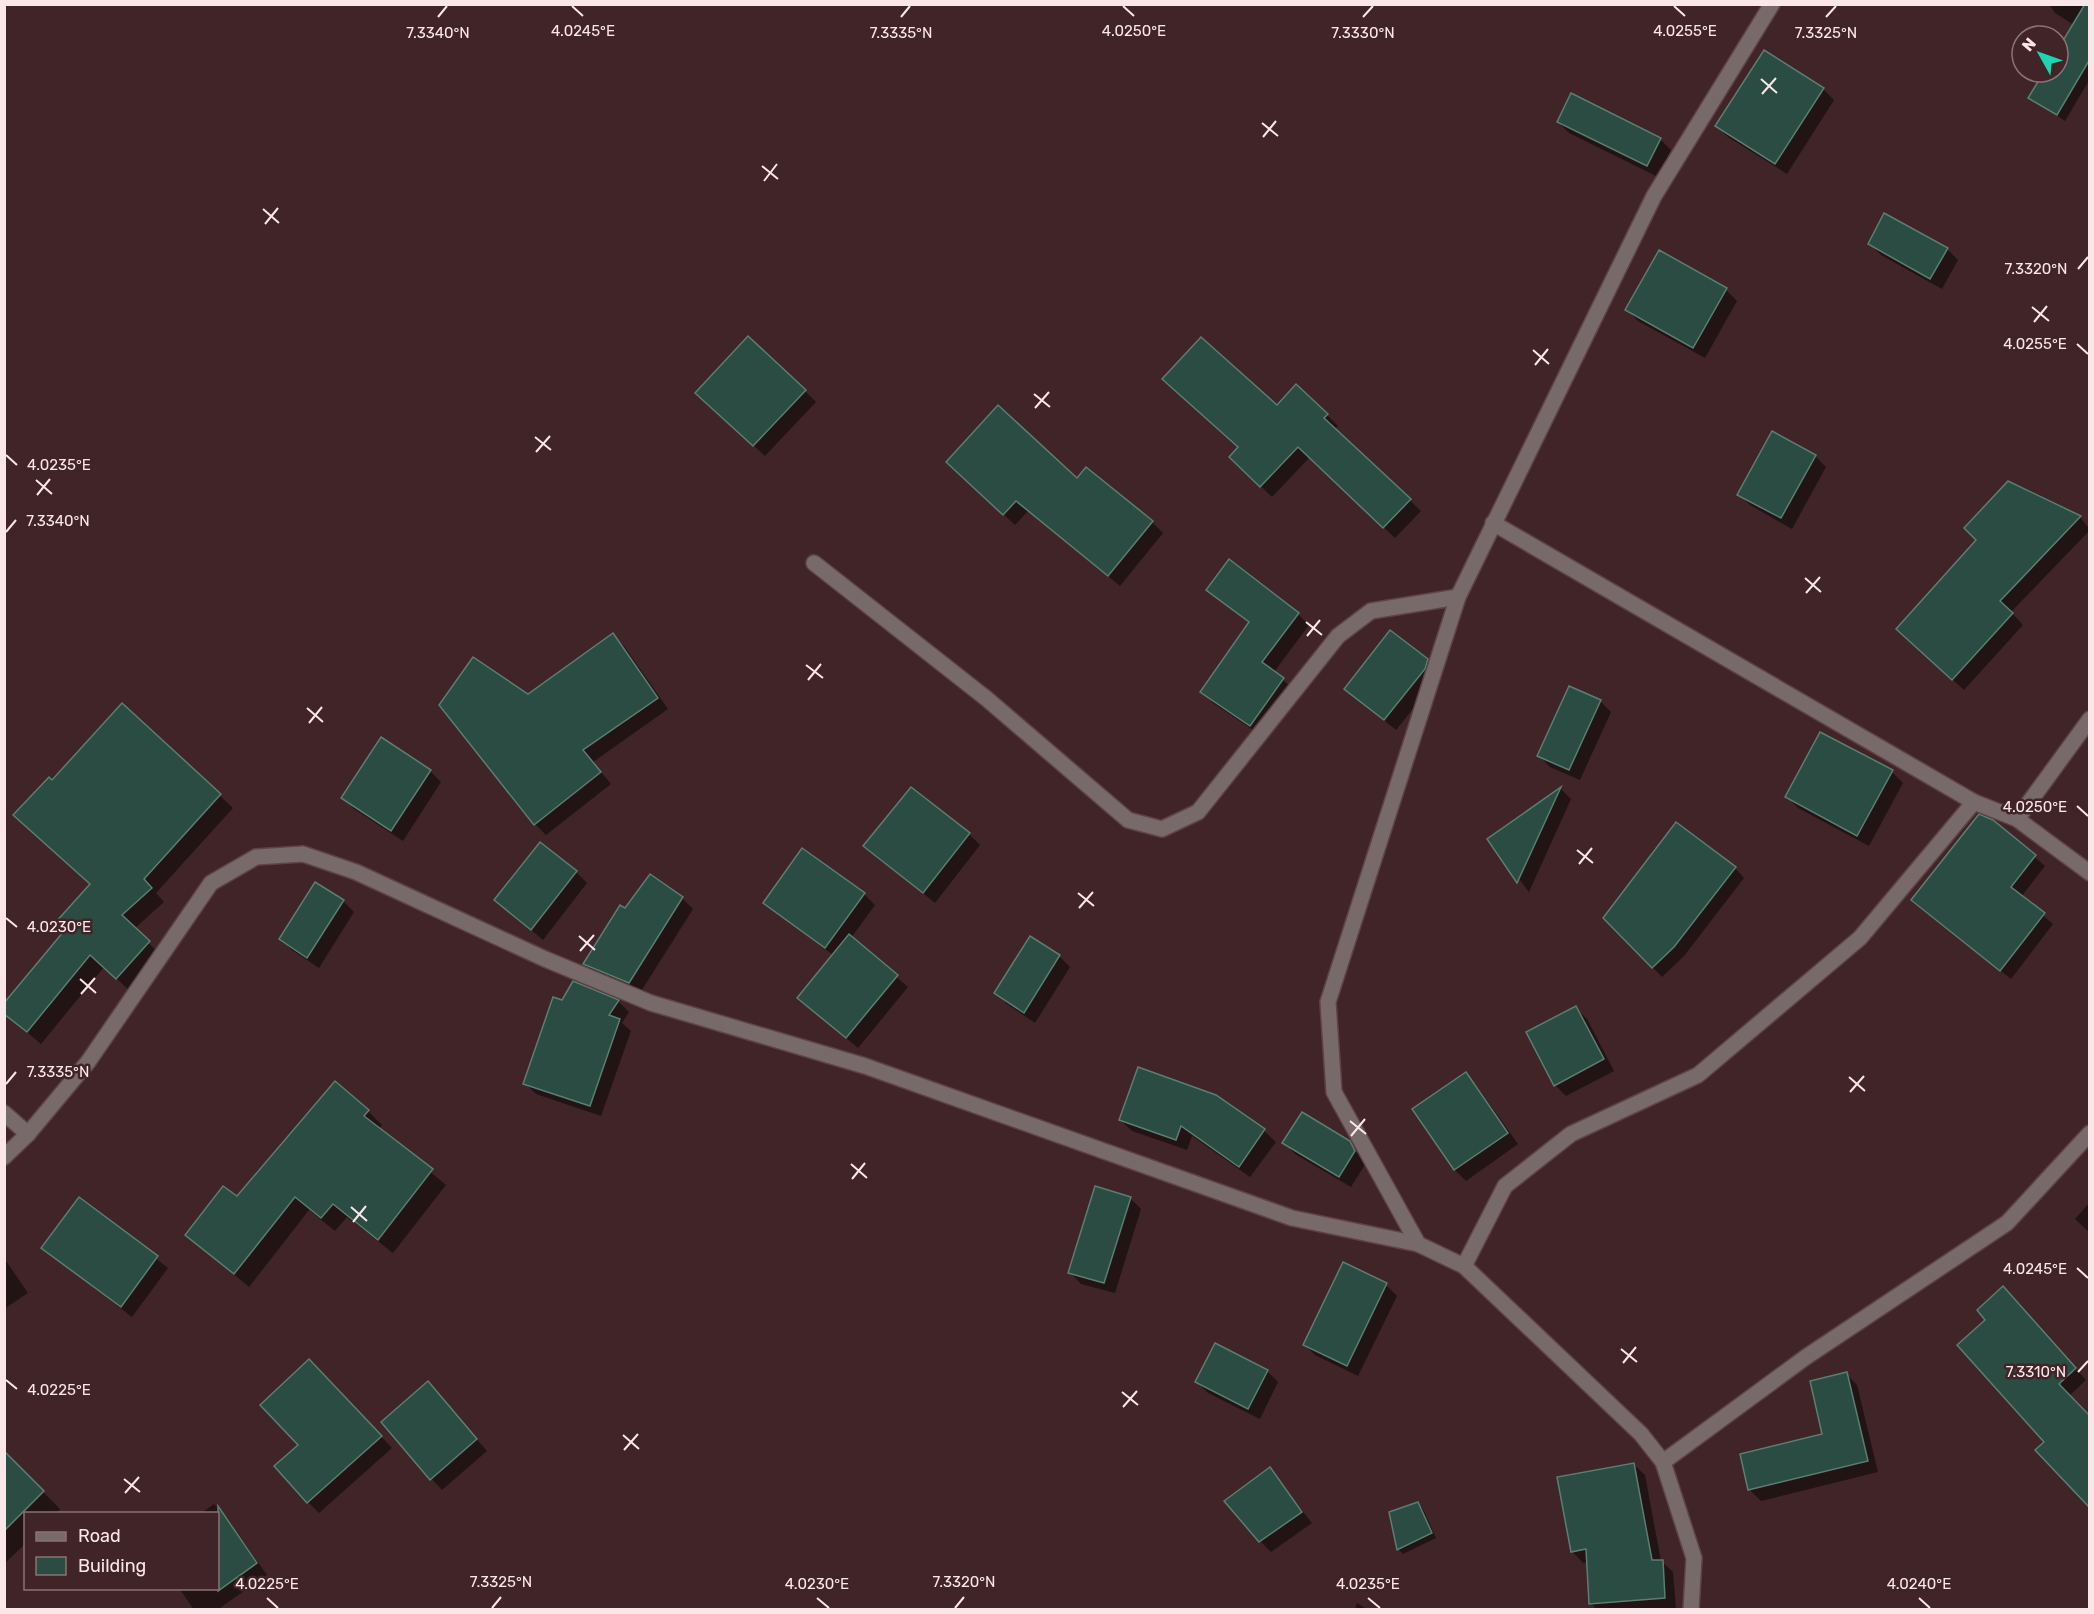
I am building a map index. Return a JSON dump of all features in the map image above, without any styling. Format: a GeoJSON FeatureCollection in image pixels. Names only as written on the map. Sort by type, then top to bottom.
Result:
{"type":"FeatureCollection","features":[{"type":"Feature","properties":{"kind":"street"},"geometry":{"type":"LineString","coordinates":[[1418,1244],[1334,1092],[1328,1002],[1458,597],[1654,196],[1768,14],[1772,4]]}},
{"type":"Feature","properties":{"kind":"street"},"geometry":{"type":"LineString","coordinates":[[1493,523],[1974,802],[2017,819],[2090,873]]}},
{"type":"Feature","properties":{"kind":"street"},"geometry":{"type":"LineString","coordinates":[[814,562],[987,699],[1128,820],[1162,829],[1198,812],[1338,636],[1371,611],[1458,597]]}},
{"type":"Feature","properties":{"kind":"street"},"geometry":{"type":"LineString","coordinates":[[2017,819],[2090,719]]}},
{"type":"Feature","properties":{"kind":"street"},"geometry":{"type":"LineString","coordinates":[[1464,1266],[1505,1186],[1571,1134],[1698,1075],[1860,938],[1974,802]]}},
{"type":"Feature","properties":{"kind":"street"},"geometry":{"type":"LineString","coordinates":[[4,1157],[28,1134],[88,1062],[212,883],[256,857],[303,854],[356,872],[545,959],[651,1003],[865,1066],[1292,1218],[1418,1244],[1464,1266],[1641,1434],[1664,1462],[1694,1558],[1691,1610]]}},
{"type":"Feature","properties":{"kind":"street"},"geometry":{"type":"LineString","coordinates":[[4,1113],[28,1134]]}},
{"type":"Feature","properties":{"kind":"street"},"geometry":{"type":"LineString","coordinates":[[1664,1462],[1806,1357],[2007,1223],[2090,1133]]}},
{"type":"Feature","properties":{"kind":"building"},"geometry":{"type":"Polygon","coordinates":[[[2085,4],[2090,4],[2090,59],[2057,115],[2028,98],[2037,84],[2070,84],[2070,29],[2085,4]]]}},
{"type":"Feature","properties":{"kind":"building"},"geometry":{"type":"Polygon","coordinates":[[[1764,50],[1824,88],[1775,164],[1715,126],[1764,50]]]}},
{"type":"Feature","properties":{"kind":"building"},"geometry":{"type":"Polygon","coordinates":[[[1571,93],[1661,138],[1647,166],[1557,122],[1571,93]]]}},
{"type":"Feature","properties":{"kind":"building"},"geometry":{"type":"Polygon","coordinates":[[[1884,213],[1948,248],[1930,279],[1868,244],[1884,213]]]}},
{"type":"Feature","properties":{"kind":"building"},"geometry":{"type":"Polygon","coordinates":[[[1659,250],[1727,288],[1693,348],[1625,310],[1659,250]]]}},
{"type":"Feature","properties":{"kind":"building"},"geometry":{"type":"Polygon","coordinates":[[[748,336],[806,390],[753,446],[695,393],[748,336]]]}},
{"type":"Feature","properties":{"kind":"building"},"geometry":{"type":"Polygon","coordinates":[[[1201,337],[1277,405],[1296,384],[1328,414],[1324,418],[1411,499],[1383,528],[1298,447],[1260,487],[1229,457],[1238,447],[1162,379],[1201,337]]]}},
{"type":"Feature","properties":{"kind":"building"},"geometry":{"type":"Polygon","coordinates":[[[998,405],[1077,478],[1086,467],[1153,521],[1108,576],[1016,501],[1003,515],[946,462],[998,405]]]}},
{"type":"Feature","properties":{"kind":"building"},"geometry":{"type":"Polygon","coordinates":[[[1772,431],[1816,455],[1781,518],[1737,495],[1772,431]]]}},
{"type":"Feature","properties":{"kind":"building"},"geometry":{"type":"Polygon","coordinates":[[[2008,481],[2081,516],[2000,601],[2013,613],[1952,680],[1896,629],[1976,540],[1964,528],[2008,481]]]}},
{"type":"Feature","properties":{"kind":"building"},"geometry":{"type":"Polygon","coordinates":[[[1229,559],[1299,613],[1262,662],[1284,678],[1250,726],[1200,692],[1249,622],[1206,590],[1229,559]]]}},
{"type":"Feature","properties":{"kind":"building"},"geometry":{"type":"Polygon","coordinates":[[[1390,630],[1428,659],[1425,669],[1384,720],[1344,689],[1390,630]]]}},
{"type":"Feature","properties":{"kind":"building"},"geometry":{"type":"Polygon","coordinates":[[[613,633],[658,698],[583,750],[601,772],[534,825],[439,705],[473,657],[528,694],[613,633]]]}},
{"type":"Feature","properties":{"kind":"building"},"geometry":{"type":"Polygon","coordinates":[[[1569,686],[1601,700],[1569,770],[1537,756],[1569,686]]]}},
{"type":"Feature","properties":{"kind":"building"},"geometry":{"type":"Polygon","coordinates":[[[122,703],[221,794],[144,879],[152,888],[122,915],[150,941],[116,979],[90,955],[27,1032],[4,1014],[4,1003],[64,931],[55,923],[90,884],[13,815],[49,777],[52,780],[122,703]]]}},
{"type":"Feature","properties":{"kind":"building"},"geometry":{"type":"Polygon","coordinates":[[[1820,732],[1893,770],[1857,836],[1785,797],[1820,732]]]}},
{"type":"Feature","properties":{"kind":"building"},"geometry":{"type":"Polygon","coordinates":[[[381,737],[431,770],[391,831],[341,798],[381,737]]]}},
{"type":"Feature","properties":{"kind":"building"},"geometry":{"type":"Polygon","coordinates":[[[911,787],[970,833],[923,893],[863,846],[911,787]]]}},
{"type":"Feature","properties":{"kind":"building"},"geometry":{"type":"Polygon","coordinates":[[[1561,787],[1517,883],[1487,839],[1561,787]]]}},
{"type":"Feature","properties":{"kind":"building"},"geometry":{"type":"Polygon","coordinates":[[[1979,814],[1993,820],[2036,855],[2011,887],[2045,913],[2000,971],[1911,900],[1979,814]]]}},
{"type":"Feature","properties":{"kind":"building"},"geometry":{"type":"Polygon","coordinates":[[[1676,822],[1736,867],[1674,947],[1652,968],[1603,918],[1676,822]]]}},
{"type":"Feature","properties":{"kind":"building"},"geometry":{"type":"Polygon","coordinates":[[[540,842],[577,871],[531,930],[494,900],[540,842]]]}},
{"type":"Feature","properties":{"kind":"building"},"geometry":{"type":"Polygon","coordinates":[[[802,848],[865,893],[825,948],[763,903],[802,848]]]}},
{"type":"Feature","properties":{"kind":"building"},"geometry":{"type":"Polygon","coordinates":[[[650,874],[683,897],[629,983],[583,964],[620,905],[625,908],[650,874]]]}},
{"type":"Feature","properties":{"kind":"building"},"geometry":{"type":"Polygon","coordinates":[[[315,882],[344,900],[307,958],[279,939],[315,882]]]}},
{"type":"Feature","properties":{"kind":"building"},"geometry":{"type":"Polygon","coordinates":[[[849,934],[898,975],[846,1038],[797,998],[849,934]]]}},
{"type":"Feature","properties":{"kind":"building"},"geometry":{"type":"Polygon","coordinates":[[[1030,936],[1060,955],[1024,1013],[994,993],[1030,936]]]}},
{"type":"Feature","properties":{"kind":"building"},"geometry":{"type":"Polygon","coordinates":[[[573,981],[619,1000],[609,1015],[620,1019],[590,1106],[523,1084],[553,997],[562,1000],[573,981]]]}},
{"type":"Feature","properties":{"kind":"building"},"geometry":{"type":"Polygon","coordinates":[[[1576,1006],[1604,1059],[1554,1086],[1526,1032],[1576,1006]]]}},
{"type":"Feature","properties":{"kind":"building"},"geometry":{"type":"Polygon","coordinates":[[[1138,1067],[1216,1095],[1265,1129],[1239,1167],[1181,1126],[1176,1140],[1119,1120],[1138,1067]]]}},
{"type":"Feature","properties":{"kind":"building"},"geometry":{"type":"Polygon","coordinates":[[[1466,1072],[1508,1133],[1454,1170],[1412,1109],[1466,1072]]]}},
{"type":"Feature","properties":{"kind":"building"},"geometry":{"type":"Polygon","coordinates":[[[335,1081],[369,1110],[364,1116],[433,1169],[378,1240],[333,1204],[321,1218],[295,1197],[234,1274],[185,1235],[223,1186],[237,1196],[335,1081]]]}},
{"type":"Feature","properties":{"kind":"building"},"geometry":{"type":"Polygon","coordinates":[[[1302,1112],[1350,1141],[1355,1151],[1339,1177],[1282,1143],[1302,1112]]]}},
{"type":"Feature","properties":{"kind":"building"},"geometry":{"type":"Polygon","coordinates":[[[1095,1186],[1131,1197],[1104,1283],[1068,1273],[1095,1186]]]}},
{"type":"Feature","properties":{"kind":"building"},"geometry":{"type":"Polygon","coordinates":[[[79,1197],[158,1256],[121,1307],[41,1248],[79,1197]]]}},
{"type":"Feature","properties":{"kind":"building"},"geometry":{"type":"Polygon","coordinates":[[[1343,1262],[1387,1283],[1347,1366],[1303,1345],[1343,1262]]]}},
{"type":"Feature","properties":{"kind":"building"},"geometry":{"type":"Polygon","coordinates":[[[2003,1286],[2076,1368],[2059,1384],[2090,1416],[2090,1508],[2035,1450],[2044,1442],[1957,1345],[1985,1320],[1977,1310],[2003,1286]]]}},
{"type":"Feature","properties":{"kind":"building"},"geometry":{"type":"Polygon","coordinates":[[[1215,1343],[1268,1370],[1248,1409],[1195,1382],[1215,1343]]]}},
{"type":"Feature","properties":{"kind":"building"},"geometry":{"type":"Polygon","coordinates":[[[309,1359],[382,1436],[307,1503],[274,1466],[298,1445],[260,1405],[309,1359]]]}},
{"type":"Feature","properties":{"kind":"building"},"geometry":{"type":"Polygon","coordinates":[[[1847,1372],[1868,1461],[1748,1490],[1740,1454],[1822,1434],[1810,1381],[1847,1372]]]}},
{"type":"Feature","properties":{"kind":"building"},"geometry":{"type":"Polygon","coordinates":[[[428,1381],[477,1439],[430,1480],[381,1422],[428,1381]]]}},
{"type":"Feature","properties":{"kind":"building"},"geometry":{"type":"Polygon","coordinates":[[[4,1451],[44,1491],[4,1531],[4,1451]]]}},
{"type":"Feature","properties":{"kind":"building"},"geometry":{"type":"Polygon","coordinates":[[[1634,1463],[1652,1560],[1663,1560],[1665,1598],[1589,1604],[1586,1549],[1571,1552],[1557,1477],[1634,1463]]]}},
{"type":"Feature","properties":{"kind":"building"},"geometry":{"type":"Polygon","coordinates":[[[1270,1467],[1302,1512],[1259,1542],[1224,1501],[1270,1467]]]}},
{"type":"Feature","properties":{"kind":"building"},"geometry":{"type":"Polygon","coordinates":[[[1418,1502],[1432,1533],[1397,1550],[1389,1512],[1418,1502]]]}},
{"type":"Feature","properties":{"kind":"building"},"geometry":{"type":"Polygon","coordinates":[[[218,1506],[257,1563],[218,1591],[219,1512],[218,1506]]]}}]}
